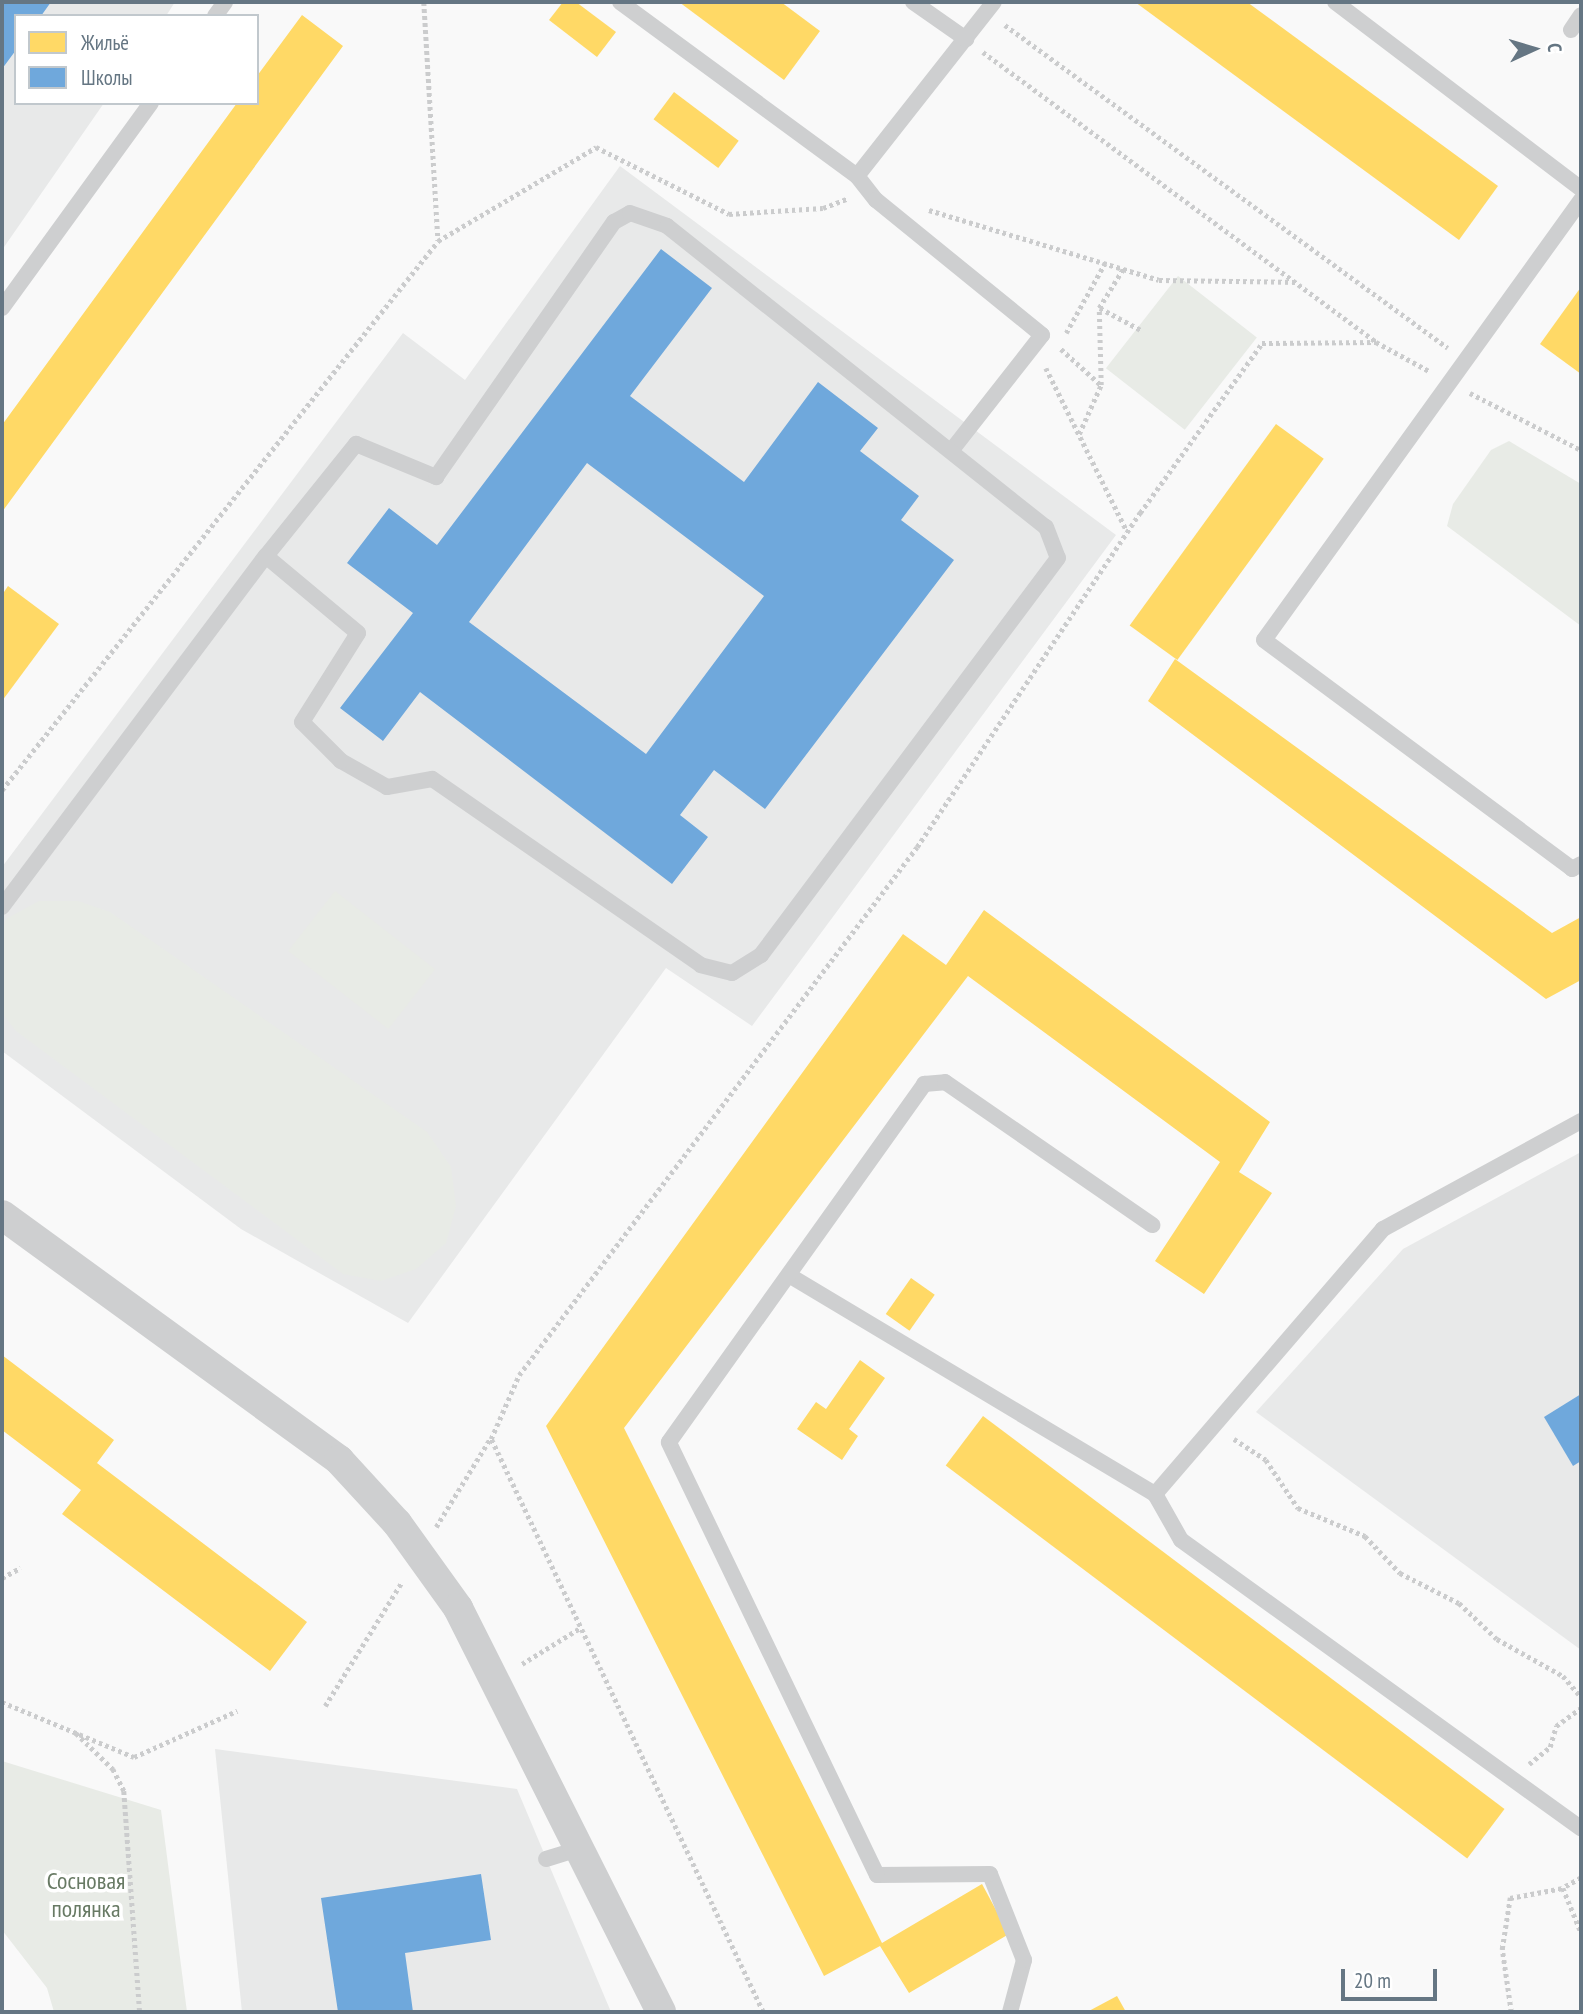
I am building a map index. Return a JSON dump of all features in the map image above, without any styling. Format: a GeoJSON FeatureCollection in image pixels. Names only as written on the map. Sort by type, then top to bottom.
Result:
{"type":"FeatureCollection","features":[{"type":"Feature","properties":{"kind":"street"},"geometry":{"type":"LineString","coordinates":[[2,1215],[339,1460],[397,1523],[458,1608],[576,1850],[662,2012]]}},
{"type":"Feature","properties":{"kind":"lane"},"geometry":{"type":"LineString","coordinates":[[620,2],[857,176],[869,192],[1042,335],[951,451]]}},
{"type":"Feature","properties":{"kind":"lane"},"geometry":{"type":"LineString","coordinates":[[913,2],[972,44]]}},
{"type":"Feature","properties":{"kind":"lane"},"geometry":{"type":"LineString","coordinates":[[1335,2],[1581,189]]}},
{"type":"Feature","properties":{"kind":"lane"},"geometry":{"type":"LineString","coordinates":[[857,176],[972,44],[1000,6]]}},
{"type":"Feature","properties":{"kind":"lane"},"geometry":{"type":"LineString","coordinates":[[1571,30],[1581,15]]}},
{"type":"Feature","properties":{"kind":"lane"},"geometry":{"type":"LineString","coordinates":[[2,308],[150,105]]}},
{"type":"Feature","properties":{"kind":"lane"},"geometry":{"type":"LineString","coordinates":[[1581,200],[1264,640],[1572,869],[1581,864]]}},
{"type":"Feature","properties":{"kind":"lane"},"geometry":{"type":"LineString","coordinates":[[2,906],[266,556],[356,444],[436,477],[614,222],[630,213],[667,226],[1055,537],[1053,571],[742,973],[701,965],[432,779],[387,787],[341,761],[302,722],[358,633],[266,556]]}},
{"type":"Feature","properties":{"kind":"lane"},"geometry":{"type":"LineString","coordinates":[[1010,2012],[1024,1960],[990,1874],[877,1875],[669,1442],[792,1277],[925,1084],[945,1082],[1152,1225]]}},
{"type":"Feature","properties":{"kind":"lane"},"geometry":{"type":"LineString","coordinates":[[1155,1494],[1383,1229],[1581,1121]]}},
{"type":"Feature","properties":{"kind":"lane"},"geometry":{"type":"LineString","coordinates":[[792,1277],[1155,1494],[1181,1540],[1581,1828]]}},
{"type":"Feature","properties":{"kind":"lane"},"geometry":{"type":"LineString","coordinates":[[546,1859],[576,1850]]}},
{"type":"Feature","properties":{"kind":"path"},"geometry":{"type":"LineString","coordinates":[[424,2],[438,241]]}},
{"type":"Feature","properties":{"kind":"path"},"geometry":{"type":"LineString","coordinates":[[992,30],[999,21],[1000,6]]}},
{"type":"Feature","properties":{"kind":"path"},"geometry":{"type":"LineString","coordinates":[[999,21],[1465,361]]}},
{"type":"Feature","properties":{"kind":"path"},"geometry":{"type":"LineString","coordinates":[[972,44],[985,39]]}},
{"type":"Feature","properties":{"kind":"path"},"geometry":{"type":"LineString","coordinates":[[969,59],[972,44]]}},
{"type":"Feature","properties":{"kind":"path"},"geometry":{"type":"LineString","coordinates":[[972,44],[1376,342],[1580,452]]}},
{"type":"Feature","properties":{"kind":"path"},"geometry":{"type":"LineString","coordinates":[[2,790],[438,241],[596,147],[729,214],[823,208],[869,192]]}},
{"type":"Feature","properties":{"kind":"path"},"geometry":{"type":"LineString","coordinates":[[922,208],[1159,280],[1295,282]]}},
{"type":"Feature","properties":{"kind":"path"},"geometry":{"type":"LineString","coordinates":[[1105,263],[1046,368],[1128,531]]}},
{"type":"Feature","properties":{"kind":"path"},"geometry":{"type":"LineString","coordinates":[[1079,435],[1101,385],[1099,308],[1123,269]]}},
{"type":"Feature","properties":{"kind":"path"},"geometry":{"type":"LineString","coordinates":[[1099,308],[1140,330]]}},
{"type":"Feature","properties":{"kind":"path"},"geometry":{"type":"LineString","coordinates":[[1256,338],[1262,344],[1376,342]]}},
{"type":"Feature","properties":{"kind":"path"},"geometry":{"type":"LineString","coordinates":[[916,847],[1128,531],[1262,344]]}},
{"type":"Feature","properties":{"kind":"path"},"geometry":{"type":"LineString","coordinates":[[1058,346],[1101,385]]}},
{"type":"Feature","properties":{"kind":"path"},"geometry":{"type":"LineString","coordinates":[[1217,1422],[1266,1460],[1298,1508],[1365,1536],[1400,1573],[1459,1604],[1497,1639],[1563,1676],[1581,1697]]}},
{"type":"Feature","properties":{"kind":"path"},"geometry":{"type":"LineString","coordinates":[[2,1578],[20,1568]]}},
{"type":"Feature","properties":{"kind":"path"},"geometry":{"type":"LineString","coordinates":[[494,1682],[580,1628]]}},
{"type":"Feature","properties":{"kind":"path"},"geometry":{"type":"LineString","coordinates":[[2,1702],[134,1757],[237,1711]]}},
{"type":"Feature","properties":{"kind":"path"},"geometry":{"type":"LineString","coordinates":[[1514,1778],[1550,1747],[1556,1726],[1581,1708]]}},
{"type":"Feature","properties":{"kind":"path"},"geometry":{"type":"LineString","coordinates":[[76,1733],[113,1769],[124,1791],[140,2012]]}},
{"type":"Feature","properties":{"kind":"path"},"geometry":{"type":"LineString","coordinates":[[1511,2012],[1502,1949],[1510,1899],[1563,1888],[1581,1878]]}},
{"type":"Feature","properties":{"kind":"path"},"geometry":{"type":"LineString","coordinates":[[1563,1888],[1581,1931]]}},
{"type":"Feature","properties":{"kind":"shaded area"},"geometry":{"type":"Polygon","coordinates":[[[2,2],[175,2],[167,14],[14,14],[14,105],[103,105],[2,250],[2,2]]]}},
{"type":"Feature","properties":{"kind":"shaded area"},"geometry":{"type":"Polygon","coordinates":[[[620,166],[1116,535],[752,1026],[666,968],[408,1323],[241,1229],[2,1051],[2,867],[403,333],[465,380],[620,166]]]}},
{"type":"Feature","properties":{"kind":"shaded area"},"geometry":{"type":"Polygon","coordinates":[[[1581,1152],[1581,1650],[1256,1412],[1403,1249],[1581,1152]]]}},
{"type":"Feature","properties":{"kind":"shaded area"},"geometry":{"type":"Polygon","coordinates":[[[215,1749],[517,1789],[611,2012],[242,2012],[215,1749]]]}},
{"type":"Feature","properties":{"kind":"green space"},"geometry":{"type":"Polygon","coordinates":[[[1178,276],[1257,338],[1185,430],[1106,368],[1178,276]]]}},
{"type":"Feature","properties":{"kind":"green space"},"geometry":{"type":"Polygon","coordinates":[[[1509,441],[1581,484],[1581,626],[1447,526],[1453,504],[1491,450],[1509,441]]]}},
{"type":"Feature","properties":{"kind":"green space"},"geometry":{"type":"Polygon","coordinates":[[[335,891],[435,969],[388,1029],[288,951],[335,891]]]}},
{"type":"Feature","properties":{"kind":"green space"},"geometry":{"type":"Polygon","coordinates":[[[39,901],[78,901],[110,912],[427,1132],[451,1167],[456,1206],[446,1243],[416,1269],[381,1281],[343,1274],[16,1031],[2,1013],[2,930],[6,919],[39,901]]]}},
{"type":"Feature","properties":{"kind":"green space","name":"Сосновая полянка"},"geometry":{"type":"Polygon","coordinates":[[[2,1761],[161,1810],[187,2012],[54,2012],[47,1988],[2,1930],[2,1761]]]}},
{"type":"Feature","properties":{"kind":"building: Жильё"},"geometry":{"type":"Polygon","coordinates":[[[563,2],[576,2],[616,32],[597,57],[549,20],[563,2]]]}},
{"type":"Feature","properties":{"kind":"building: Жильё"},"geometry":{"type":"Polygon","coordinates":[[[679,2],[781,2],[820,31],[784,80],[679,2]]]}},
{"type":"Feature","properties":{"kind":"building: Жильё"},"geometry":{"type":"Polygon","coordinates":[[[1135,2],[1247,2],[1498,186],[1459,240],[1135,2]]]}},
{"type":"Feature","properties":{"kind":"building: Жильё"},"geometry":{"type":"Polygon","coordinates":[[[302,15],[343,46],[2,512],[2,425],[236,105],[259,105],[259,73],[302,15]]]}},
{"type":"Feature","properties":{"kind":"building: Жильё"},"geometry":{"type":"Polygon","coordinates":[[[674,92],[739,141],[718,168],[654,119],[674,92]]]}},
{"type":"Feature","properties":{"kind":"building: Жильё"},"geometry":{"type":"Polygon","coordinates":[[[1581,287],[1581,374],[1540,344],[1581,287]]]}},
{"type":"Feature","properties":{"kind":"building: Жильё"},"geometry":{"type":"Polygon","coordinates":[[[1276,424],[1324,459],[1177,660],[1130,625],[1276,424]]]}},
{"type":"Feature","properties":{"kind":"building: Жильё"},"geometry":{"type":"Polygon","coordinates":[[[8,586],[59,624],[2,701],[2,595],[8,586]]]}},
{"type":"Feature","properties":{"kind":"building: Жильё"},"geometry":{"type":"Polygon","coordinates":[[[1175,659],[1552,933],[1581,917],[1581,980],[1546,999],[1148,701],[1175,659]]]}},
{"type":"Feature","properties":{"kind":"building: Жильё"},"geometry":{"type":"Polygon","coordinates":[[[984,910],[1270,1122],[1239,1172],[1272,1193],[1204,1294],[1155,1261],[1220,1162],[968,976],[624,1428],[882,1943],[982,1884],[1009,1934],[909,1993],[880,1946],[824,1976],[546,1426],[903,934],[946,965],[984,910]]]}},
{"type":"Feature","properties":{"kind":"building: Жильё"},"geometry":{"type":"Polygon","coordinates":[[[911,1278],[935,1295],[910,1331],[886,1314],[911,1278]]]}},
{"type":"Feature","properties":{"kind":"building: Жильё"},"geometry":{"type":"Polygon","coordinates":[[[2,1355],[114,1440],[97,1463],[307,1622],[270,1671],[62,1514],[81,1490],[2,1430],[2,1355]]]}},
{"type":"Feature","properties":{"kind":"building: Жильё"},"geometry":{"type":"Polygon","coordinates":[[[860,1360],[885,1378],[849,1429],[858,1436],[842,1460],[797,1429],[816,1402],[826,1409],[860,1360]]]}},
{"type":"Feature","properties":{"kind":"building: Жильё"},"geometry":{"type":"Polygon","coordinates":[[[983,1416],[1505,1809],[1467,1859],[946,1466],[983,1416]]]}},
{"type":"Feature","properties":{"kind":"building: Жильё"},"geometry":{"type":"Polygon","coordinates":[[[1117,1996],[1126,2012],[1087,2012],[1117,1996]]]}},
{"type":"Feature","properties":{"kind":"building: Школы"},"geometry":{"type":"Polygon","coordinates":[[[2,2],[51,2],[42,14],[14,14],[14,53],[2,69],[2,2]]]}},
{"type":"Feature","properties":{"kind":"building: Школы"},"geometry":{"type":"Polygon","coordinates":[[[661,249],[712,288],[630,396],[744,482],[818,382],[878,428],[860,451],[919,496],[901,520],[954,560],[765,809],[714,770],[680,815],[708,837],[672,884],[420,692],[383,741],[340,708],[413,613],[347,563],[389,508],[437,545],[661,249]],[[587,463],[469,622],[646,754],[764,596],[587,463]]]}},
{"type":"Feature","properties":{"kind":"building: Школы"},"geometry":{"type":"Polygon","coordinates":[[[1581,1394],[1581,1461],[1573,1466],[1544,1417],[1581,1394]]]}},
{"type":"Feature","properties":{"kind":"building: Школы"},"geometry":{"type":"Polygon","coordinates":[[[481,1874],[491,1940],[405,1953],[413,2012],[338,2012],[321,1898],[481,1874]]]}}]}
